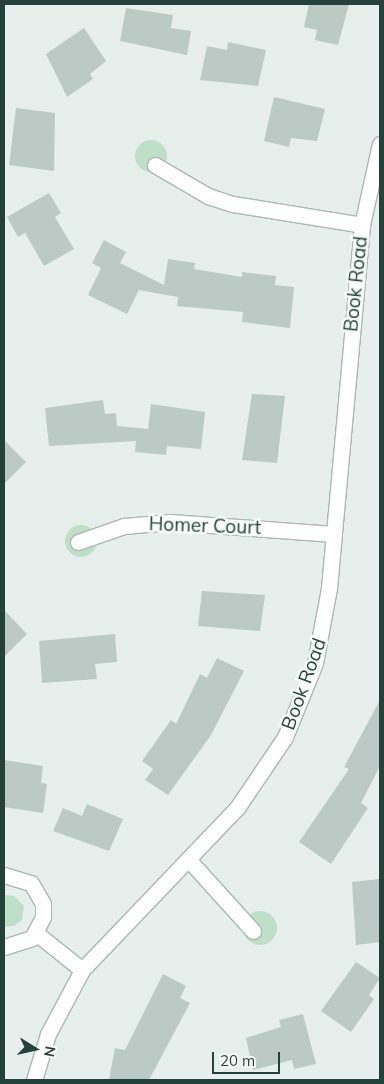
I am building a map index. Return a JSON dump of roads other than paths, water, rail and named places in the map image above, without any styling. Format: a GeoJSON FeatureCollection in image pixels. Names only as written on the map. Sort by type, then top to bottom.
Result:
{"type":"FeatureCollection","features":[{"type":"Feature","properties":{"kind":"street","name":"Book Road"},"geometry":{"type":"LineString","coordinates":[[34,1080],[48,1034],[82,970],[237,808],[268,766],[297,712],[326,619],[362,225],[380,144]]}},
{"type":"Feature","properties":{"kind":"street"},"geometry":{"type":"LineString","coordinates":[[155,165],[208,196],[233,204],[362,225]]}},
{"type":"Feature","properties":{"kind":"street","name":"Homer Court"},"geometry":{"type":"LineString","coordinates":[[78,542],[124,526],[170,522],[334,534]]}},
{"type":"Feature","properties":{"kind":"street"},"geometry":{"type":"LineString","coordinates":[[188,859],[253,931]]}},
{"type":"Feature","properties":{"kind":"street"},"geometry":{"type":"LineString","coordinates":[[4,875],[20,877],[39,893],[43,917],[36,933],[22,944],[4,948]]}},
{"type":"Feature","properties":{"kind":"street"},"geometry":{"type":"LineString","coordinates":[[36,933],[82,970]]}}]}
